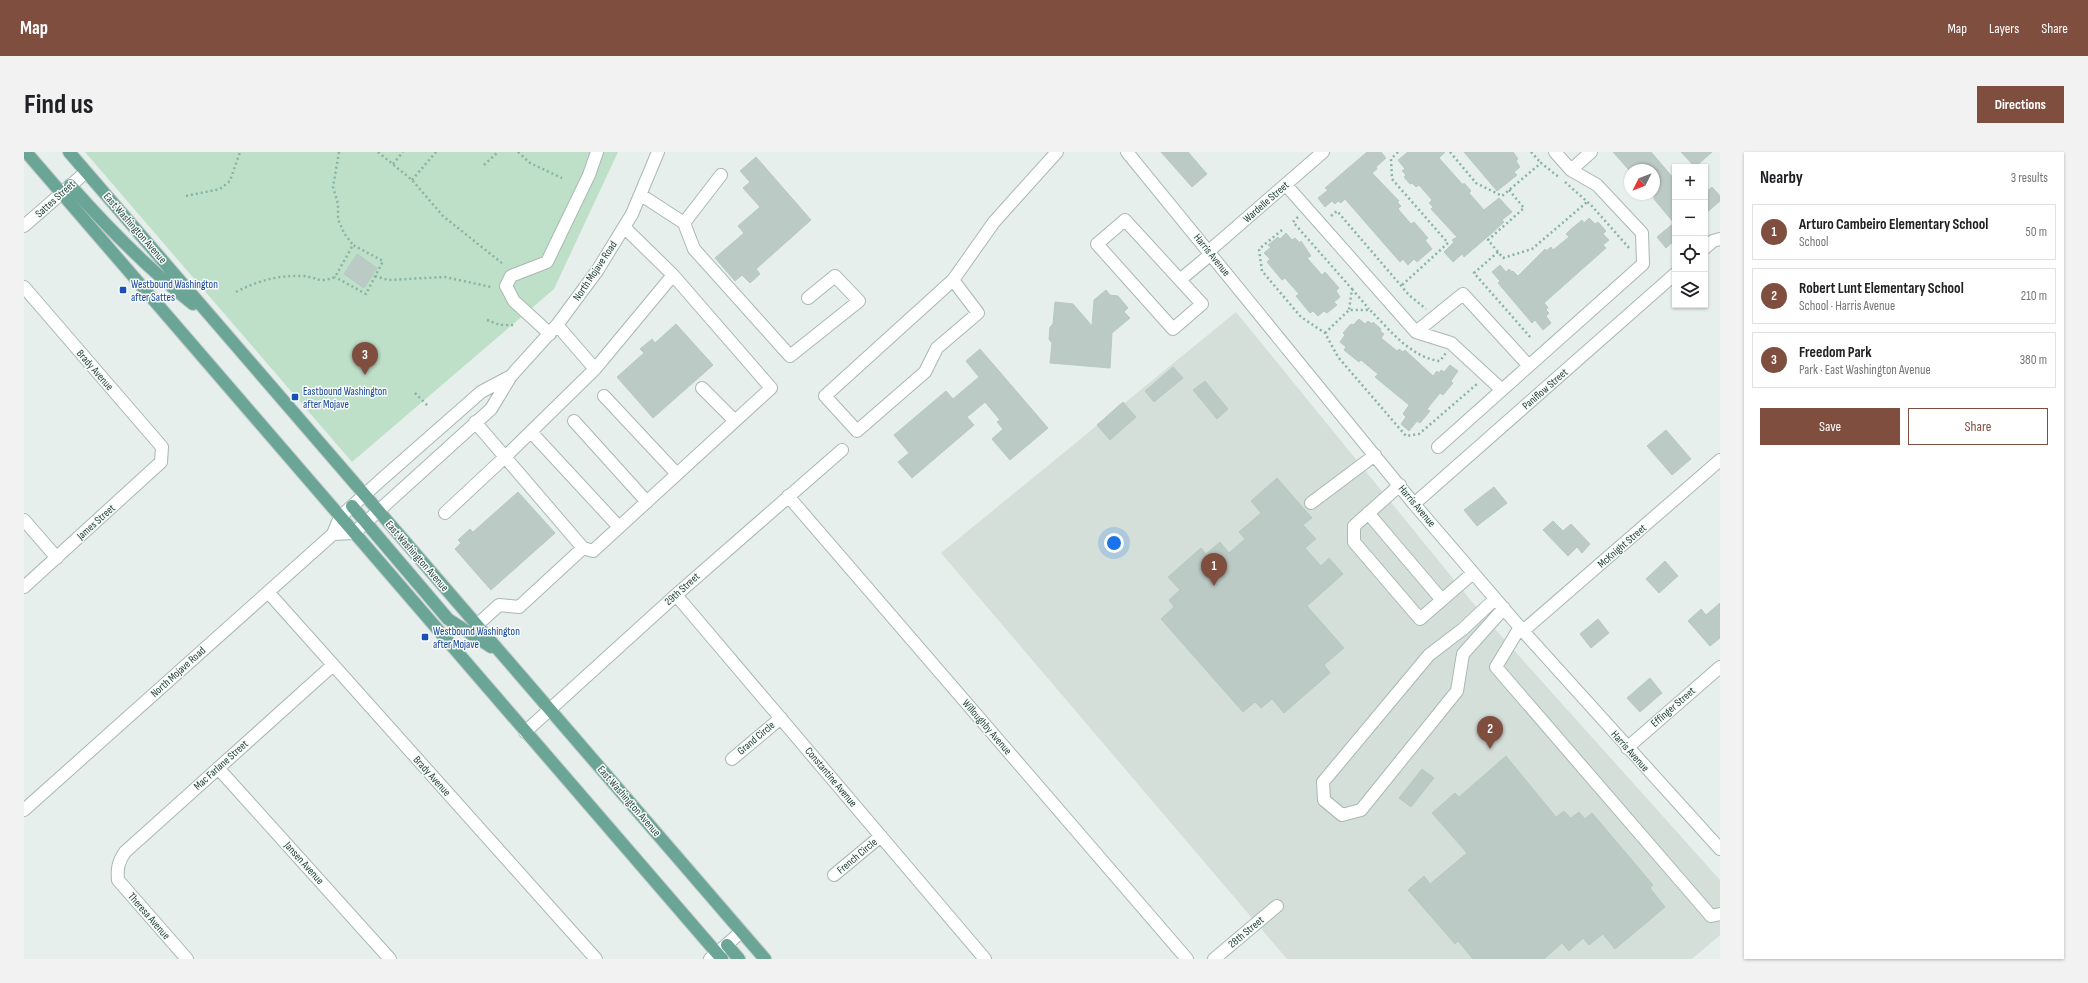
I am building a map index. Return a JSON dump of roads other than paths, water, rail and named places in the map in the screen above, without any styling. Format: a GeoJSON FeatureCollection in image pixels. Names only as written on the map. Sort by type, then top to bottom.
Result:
{"type":"FeatureCollection","features":[{"type":"Feature","properties":{"kind":"main road"},"geometry":{"type":"LineString","coordinates":[[26,152],[94,213],[161,279],[216,322]]}},
{"type":"Feature","properties":{"kind":"main road","name":"East Washington Avenue"},"geometry":{"type":"LineString","coordinates":[[69,152],[765,959]]}},
{"type":"Feature","properties":{"kind":"main road"},"geometry":{"type":"LineString","coordinates":[[66,189],[340,517],[717,957]]}},
{"type":"Feature","properties":{"kind":"main road"},"geometry":{"type":"LineString","coordinates":[[352,506],[448,619],[500,652]]}},
{"type":"Feature","properties":{"kind":"main road"},"geometry":{"type":"LineString","coordinates":[[727,944],[739,959]]}},
{"type":"Feature","properties":{"kind":"street"},"geometry":{"type":"LineString","coordinates":[[595,369],[554,329],[514,301],[506,286],[511,276],[532,270],[547,262],[588,176],[596,152]]}},
{"type":"Feature","properties":{"kind":"street","name":"North Mojave Road"},"geometry":{"type":"LineString","coordinates":[[354,532],[490,409],[511,376],[554,329],[584,290],[624,227],[641,195],[658,152]]}},
{"type":"Feature","properties":{"kind":"street"},"geometry":{"type":"LineString","coordinates":[[953,280],[978,313],[937,348],[925,372],[857,431],[825,396],[953,280],[994,222],[1057,152]]}},
{"type":"Feature","properties":{"kind":"street","name":"Harris Avenue"},"geometry":{"type":"LineString","coordinates":[[1127,152],[1414,504],[1521,629],[1627,748],[1720,849]]}},
{"type":"Feature","properties":{"kind":"street","name":"Wardelle Street"},"geometry":{"type":"LineString","coordinates":[[1181,279],[1323,152]]}},
{"type":"Feature","properties":{"kind":"street"},"geometry":{"type":"LineString","coordinates":[[1438,447],[1643,264],[1642,233],[1597,185],[1571,170],[1554,152]]}},
{"type":"Feature","properties":{"kind":"street"},"geometry":{"type":"LineString","coordinates":[[1571,170],[1591,152]]}},
{"type":"Feature","properties":{"kind":"street","name":"Sattes Street"},"geometry":{"type":"LineString","coordinates":[[24,226],[86,172]]}},
{"type":"Feature","properties":{"kind":"street"},"geometry":{"type":"LineString","coordinates":[[684,223],[721,174]]}},
{"type":"Feature","properties":{"kind":"street"},"geometry":{"type":"LineString","coordinates":[[1286,185],[1416,332],[1451,343],[1502,390]]}},
{"type":"Feature","properties":{"kind":"street"},"geometry":{"type":"LineString","coordinates":[[641,195],[684,223],[694,249],[790,356],[859,301],[835,276],[808,298]]}},
{"type":"Feature","properties":{"kind":"street"},"geometry":{"type":"LineString","coordinates":[[1125,220],[1181,279],[1202,304],[1173,329],[1097,244],[1125,220]]}},
{"type":"Feature","properties":{"kind":"street"},"geometry":{"type":"LineString","coordinates":[[476,422],[583,548],[593,551],[771,388],[673,275],[624,227]]}},
{"type":"Feature","properties":{"kind":"street"},"geometry":{"type":"LineString","coordinates":[[1708,245],[1720,238]]}},
{"type":"Feature","properties":{"kind":"street"},"geometry":{"type":"LineString","coordinates":[[445,513],[595,369],[673,275]]}},
{"type":"Feature","properties":{"kind":"street","name":"Paniflow Street"},"geometry":{"type":"LineString","coordinates":[[1414,504],[1672,277]]}},
{"type":"Feature","properties":{"kind":"street","name":"Brady Avenue"},"geometry":{"type":"LineString","coordinates":[[24,287],[162,447],[162,454]]}},
{"type":"Feature","properties":{"kind":"street"},"geometry":{"type":"LineString","coordinates":[[1416,332],[1463,294],[1529,366]]}},
{"type":"Feature","properties":{"kind":"street","name":"North Mojave Road"},"geometry":{"type":"LineString","coordinates":[[24,810],[333,534],[340,517],[364,495],[481,392],[511,376]]}},
{"type":"Feature","properties":{"kind":"street"},"geometry":{"type":"LineString","coordinates":[[702,388],[735,421]]}},
{"type":"Feature","properties":{"kind":"street"},"geometry":{"type":"LineString","coordinates":[[604,396],[677,474]]}},
{"type":"Feature","properties":{"kind":"street"},"geometry":{"type":"LineString","coordinates":[[574,421],[647,502]]}},
{"type":"Feature","properties":{"kind":"street"},"geometry":{"type":"LineString","coordinates":[[531,432],[619,527]]}},
{"type":"Feature","properties":{"kind":"street","name":"29th Street"},"geometry":{"type":"LineString","coordinates":[[525,732],[676,595],[842,450]]}},
{"type":"Feature","properties":{"kind":"street","name":"James Street"},"geometry":{"type":"LineString","coordinates":[[24,587],[161,462],[162,454]]}},
{"type":"Feature","properties":{"kind":"street"},"geometry":{"type":"LineString","coordinates":[[1311,503],[1375,455]]}},
{"type":"Feature","properties":{"kind":"street","name":"McKnight Street"},"geometry":{"type":"LineString","coordinates":[[1720,460],[1521,629],[1496,667],[1711,916],[1720,914]]}},
{"type":"Feature","properties":{"kind":"street"},"geometry":{"type":"LineString","coordinates":[[1400,486],[1354,526],[1354,542],[1420,619],[1473,573]]}},
{"type":"Feature","properties":{"kind":"street","name":"Willoughby Avenue"},"geometry":{"type":"LineString","coordinates":[[788,496],[1187,959]]}},
{"type":"Feature","properties":{"kind":"street"},"geometry":{"type":"LineString","coordinates":[[1368,514],[1442,600]]}},
{"type":"Feature","properties":{"kind":"street"},"geometry":{"type":"LineString","coordinates":[[24,520],[57,558]]}},
{"type":"Feature","properties":{"kind":"street"},"geometry":{"type":"LineString","coordinates":[[333,534],[354,532]]}},
{"type":"Feature","properties":{"kind":"street"},"geometry":{"type":"LineString","coordinates":[[477,625],[499,605],[519,607],[583,548]]}},
{"type":"Feature","properties":{"kind":"street","name":"Brady Avenue"},"geometry":{"type":"LineString","coordinates":[[268,592],[596,959]]}},
{"type":"Feature","properties":{"kind":"street","name":"Constantine Avenue"},"geometry":{"type":"LineString","coordinates":[[676,595],[881,836],[980,957]]}},
{"type":"Feature","properties":{"kind":"street"},"geometry":{"type":"LineString","coordinates":[[1496,599],[1463,629],[1429,655],[1323,782],[1324,800],[1342,815],[1361,810],[1457,691],[1463,654],[1504,608]]}},
{"type":"Feature","properties":{"kind":"street","name":"Mac Farlane Street"},"geometry":{"type":"LineString","coordinates":[[117,870],[119,860],[125,852],[333,665]]}},
{"type":"Feature","properties":{"kind":"street","name":"Effinger Street"},"geometry":{"type":"LineString","coordinates":[[1627,748],[1720,667]]}},
{"type":"Feature","properties":{"kind":"street","name":"Grand Circle"},"geometry":{"type":"LineString","coordinates":[[732,759],[781,718]]}},
{"type":"Feature","properties":{"kind":"street","name":"Jansen Avenue"},"geometry":{"type":"LineString","coordinates":[[218,768],[390,959]]}},
{"type":"Feature","properties":{"kind":"street","name":"French Circle"},"geometry":{"type":"LineString","coordinates":[[834,875],[881,836]]}},
{"type":"Feature","properties":{"kind":"street","name":"Theresa Avenue"},"geometry":{"type":"LineString","coordinates":[[117,870],[118,880],[187,959]]}},
{"type":"Feature","properties":{"kind":"street","name":"28th Street"},"geometry":{"type":"LineString","coordinates":[[1214,959],[1277,906]]}},
{"type":"Feature","properties":{"kind":"street"},"geometry":{"type":"LineString","coordinates":[[717,957],[727,944],[741,932]]}},
{"type":"Feature","properties":{"kind":"place","name":"Westbound Washington after Sattes"},"geometry":{"type":"Point","coordinates":[123,290]}},
{"type":"Feature","properties":{"kind":"place","name":"Freedom Park"},"geometry":{"type":"Point","coordinates":[365,375]}},
{"type":"Feature","properties":{"kind":"place","name":"Eastbound Washington after Mojave"},"geometry":{"type":"Point","coordinates":[295,397]}},
{"type":"Feature","properties":{"kind":"place","name":"Arturo Cambeiro Elementary School"},"geometry":{"type":"Point","coordinates":[1214,586]}},
{"type":"Feature","properties":{"kind":"place","name":"Westbound Washington after Mojave"},"geometry":{"type":"Point","coordinates":[425,637]}},
{"type":"Feature","properties":{"kind":"place","name":"Robert Lunt Elementary School"},"geometry":{"type":"Point","coordinates":[1490,749]}}]}
